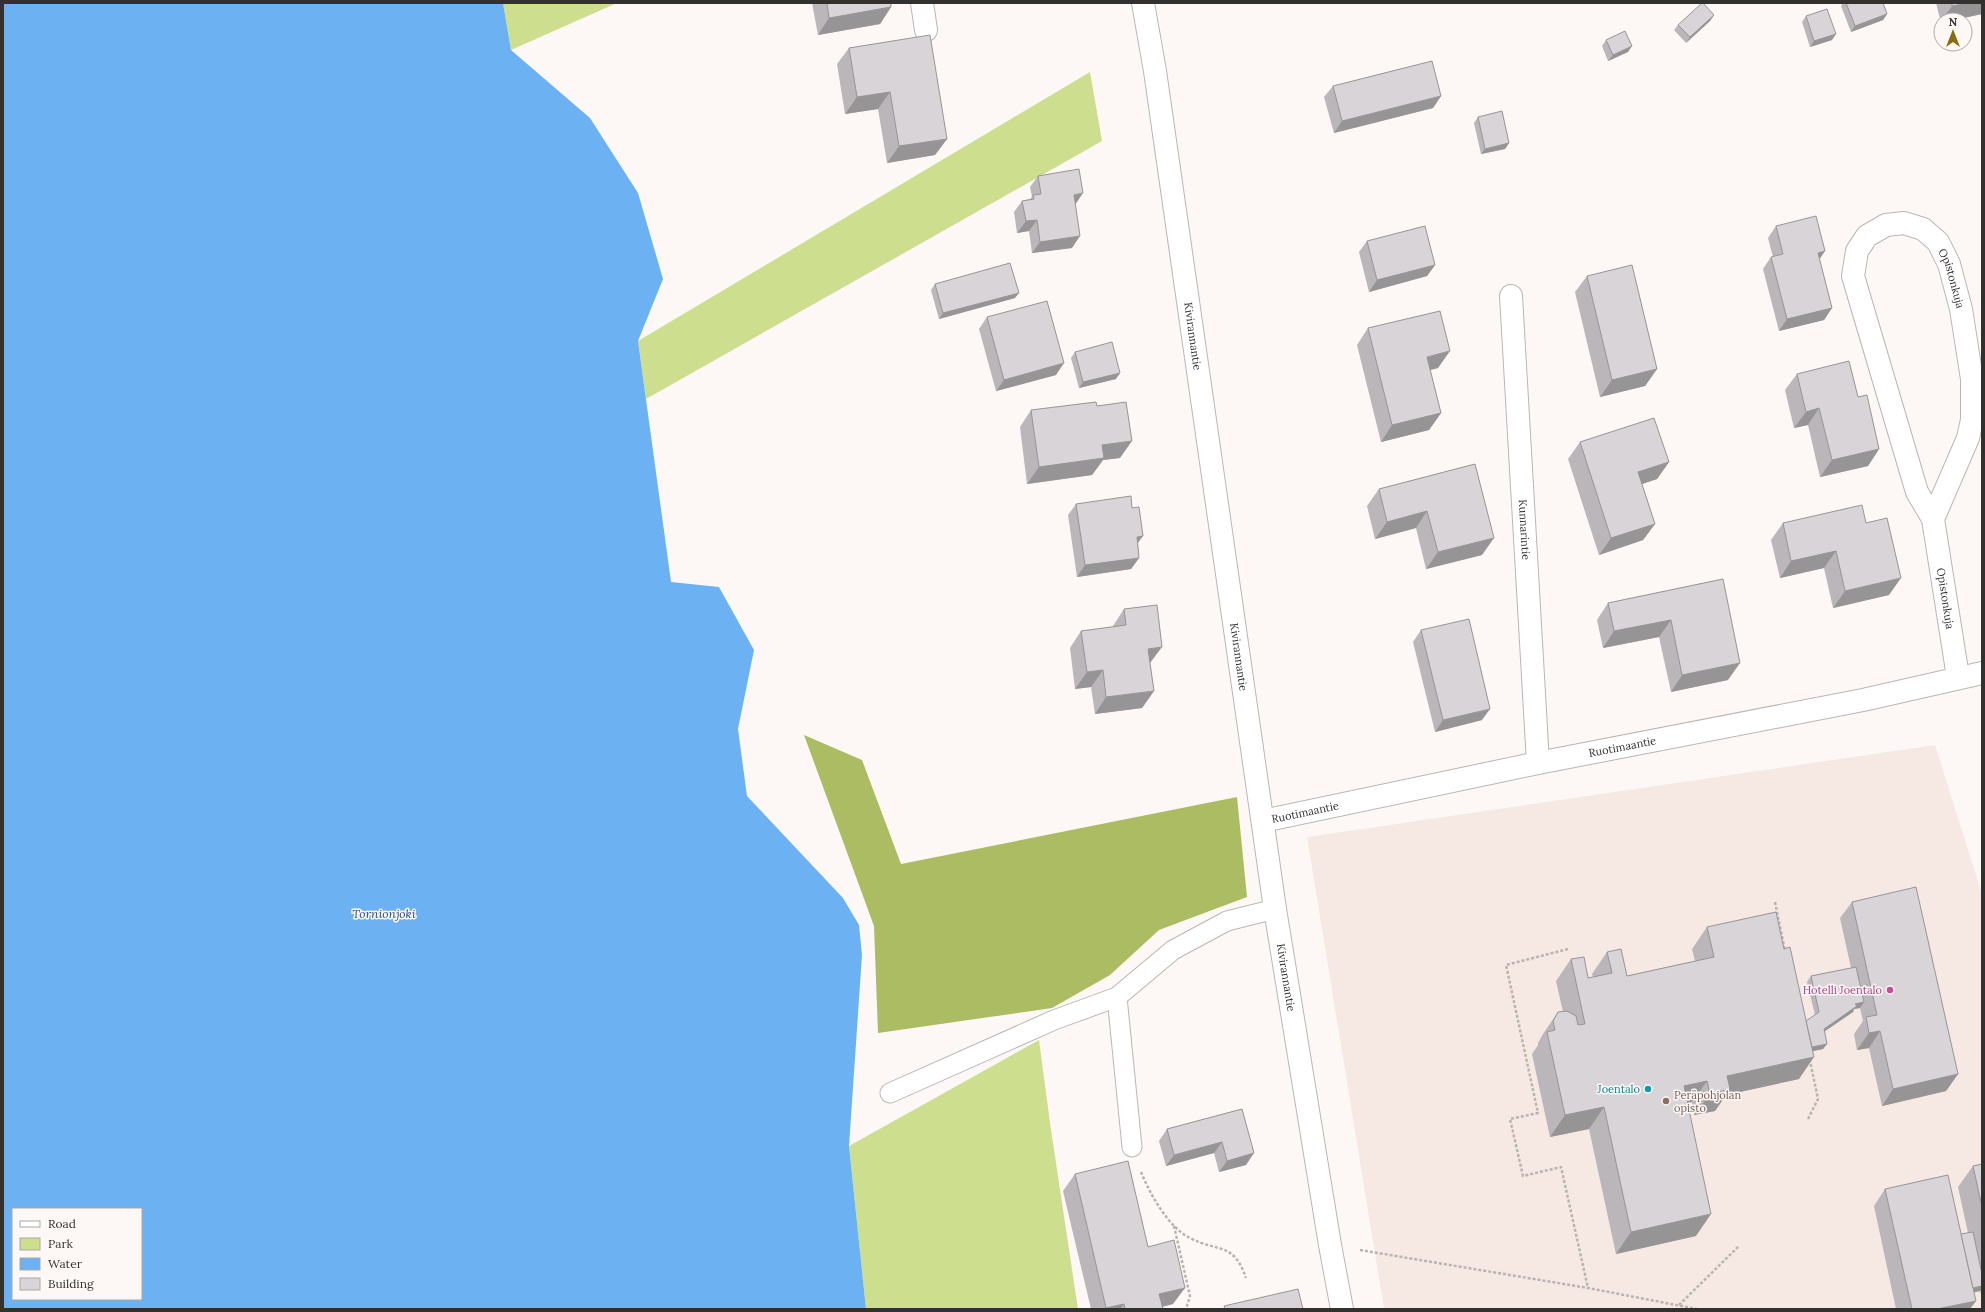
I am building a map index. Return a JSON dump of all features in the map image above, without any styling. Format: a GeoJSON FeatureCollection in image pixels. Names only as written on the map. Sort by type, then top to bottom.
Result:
{"type":"FeatureCollection","features":[{"type":"Feature","properties":{"kind":"street"},"geometry":{"type":"LineString","coordinates":[[922,3],[926,30]]}},
{"type":"Feature","properties":{"kind":"street","name":"Kivirannantie"},"geometry":{"type":"LineString","coordinates":[[1143,3],[1157,86],[1275,909],[1330,1245],[1342,1309]]}},
{"type":"Feature","properties":{"kind":"street","name":"Opistonkuja"},"geometry":{"type":"LineString","coordinates":[[1933,519],[1968,438],[1972,420],[1972,379],[1967,345],[1961,309],[1949,264],[1938,242],[1923,229],[1904,223],[1886,225],[1867,236],[1856,251],[1853,276],[1917,492],[1933,519],[1958,677]]}},
{"type":"Feature","properties":{"kind":"street","name":"Kunnarintie"},"geometry":{"type":"LineString","coordinates":[[1511,296],[1538,763]]}},
{"type":"Feature","properties":{"kind":"street","name":"Ruotimaantie"},"geometry":{"type":"LineString","coordinates":[[1263,822],[1538,763],[1863,700],[1958,677],[1982,673]]}},
{"type":"Feature","properties":{"kind":"lane"},"geometry":{"type":"LineString","coordinates":[[890,1093],[1054,1020],[1117,997],[1173,950],[1227,921],[1275,909]]}},
{"type":"Feature","properties":{"kind":"lane"},"geometry":{"type":"LineString","coordinates":[[1117,997],[1132,1147]]}},
{"type":"Feature","properties":{"kind":"path"},"geometry":{"type":"LineString","coordinates":[[1775,902],[1786,954]]}},
{"type":"Feature","properties":{"kind":"path"},"geometry":{"type":"LineString","coordinates":[[1568,949],[1506,965],[1538,1113],[1510,1119],[1523,1176],[1562,1168],[1588,1288]]}},
{"type":"Feature","properties":{"kind":"path"},"geometry":{"type":"LineString","coordinates":[[1808,1119],[1818,1099],[1810,1060]]}},
{"type":"Feature","properties":{"kind":"path"},"geometry":{"type":"LineString","coordinates":[[1132,1147],[1149,1192],[1174,1226],[1189,1238],[1232,1254],[1240,1263],[1246,1278]]}},
{"type":"Feature","properties":{"kind":"path"},"geometry":{"type":"LineString","coordinates":[[1174,1226],[1190,1296],[1186,1309]]}},
{"type":"Feature","properties":{"kind":"path"},"geometry":{"type":"LineString","coordinates":[[1330,1245],[1588,1288],[1697,1309]]}},
{"type":"Feature","properties":{"kind":"path"},"geometry":{"type":"LineString","coordinates":[[1679,1305],[1740,1246]]}},
{"type":"Feature","properties":{"kind":"shaded area","name":"Peräpohjolan opisto"},"geometry":{"type":"Polygon","coordinates":[[[1935,745],[1982,894],[1982,1309],[1384,1309],[1307,837],[1935,745]]]}},
{"type":"Feature","properties":{"kind":"green space"},"geometry":{"type":"Polygon","coordinates":[[[503,3],[617,3],[511,50],[503,3]]]}},
{"type":"Feature","properties":{"kind":"green space"},"geometry":{"type":"Polygon","coordinates":[[[1090,72],[1102,141],[646,399],[638,341],[1090,72]]]}},
{"type":"Feature","properties":{"kind":"green space"},"geometry":{"type":"Polygon","coordinates":[[[804,735],[862,760],[901,864],[1237,797],[1247,897],[1159,930],[1110,975],[1052,1008],[878,1033],[874,926],[804,735]]]}},
{"type":"Feature","properties":{"kind":"green space"},"geometry":{"type":"Polygon","coordinates":[[[1039,1040],[1078,1309],[866,1309],[849,1146],[1039,1040]]]}},
{"type":"Feature","properties":{"kind":"water","name":"Tornionjoki"},"geometry":{"type":"Polygon","coordinates":[[[3,3],[503,3],[511,50],[590,118],[638,193],[663,279],[638,341],[671,582],[719,587],[754,650],[738,729],[747,796],[843,898],[859,925],[862,955],[849,1146],[866,1309],[3,1309],[3,3]]]}},
{"type":"Feature","properties":{"kind":"building"},"geometry":{"type":"Polygon","coordinates":[[[827,3],[891,3],[891,7],[829,18],[827,3]]]}},
{"type":"Feature","properties":{"kind":"building"},"geometry":{"type":"Polygon","coordinates":[[[1702,3],[1714,15],[1690,37],[1678,25],[1702,3]]]}},
{"type":"Feature","properties":{"kind":"building"},"geometry":{"type":"Polygon","coordinates":[[[1846,3],[1883,3],[1887,14],[1855,26],[1846,3]]]}},
{"type":"Feature","properties":{"kind":"building"},"geometry":{"type":"Polygon","coordinates":[[[1952,3],[1967,3],[1952,6],[1952,3]]]}},
{"type":"Feature","properties":{"kind":"building"},"geometry":{"type":"Polygon","coordinates":[[[1827,9],[1836,34],[1814,41],[1806,16],[1827,9]]]}},
{"type":"Feature","properties":{"kind":"building"},"geometry":{"type":"Polygon","coordinates":[[[1625,31],[1632,46],[1613,55],[1606,40],[1625,31]]]}},
{"type":"Feature","properties":{"kind":"building"},"geometry":{"type":"Polygon","coordinates":[[[930,35],[947,139],[899,146],[890,92],[857,97],[849,48],[930,35]]]}},
{"type":"Feature","properties":{"kind":"building"},"geometry":{"type":"Polygon","coordinates":[[[1432,61],[1441,96],[1342,121],[1333,86],[1432,61]]]}},
{"type":"Feature","properties":{"kind":"building"},"geometry":{"type":"Polygon","coordinates":[[[1502,111],[1509,143],[1485,149],[1478,117],[1502,111]]]}},
{"type":"Feature","properties":{"kind":"building"},"geometry":{"type":"Polygon","coordinates":[[[1079,169],[1083,193],[1074,195],[1080,236],[1040,242],[1037,220],[1026,221],[1022,201],[1034,199],[1033,195],[1041,194],[1038,176],[1079,169]]]}},
{"type":"Feature","properties":{"kind":"building"},"geometry":{"type":"Polygon","coordinates":[[[1816,216],[1825,251],[1818,253],[1832,308],[1787,319],[1771,257],[1783,254],[1776,226],[1816,216]]]}},
{"type":"Feature","properties":{"kind":"building"},"geometry":{"type":"Polygon","coordinates":[[[1425,226],[1435,265],[1377,280],[1367,241],[1425,226]]]}},
{"type":"Feature","properties":{"kind":"building"},"geometry":{"type":"Polygon","coordinates":[[[1010,263],[1019,293],[943,313],[935,284],[1010,263]]]}},
{"type":"Feature","properties":{"kind":"building"},"geometry":{"type":"Polygon","coordinates":[[[1632,265],[1657,369],[1612,380],[1587,276],[1632,265]]]}},
{"type":"Feature","properties":{"kind":"building"},"geometry":{"type":"Polygon","coordinates":[[[1047,301],[1064,363],[1004,380],[987,317],[1047,301]]]}},
{"type":"Feature","properties":{"kind":"building"},"geometry":{"type":"Polygon","coordinates":[[[1440,311],[1450,351],[1427,357],[1441,413],[1392,425],[1368,328],[1440,311]]]}},
{"type":"Feature","properties":{"kind":"building"},"geometry":{"type":"Polygon","coordinates":[[[1112,342],[1120,373],[1083,382],[1075,352],[1112,342]]]}},
{"type":"Feature","properties":{"kind":"building"},"geometry":{"type":"Polygon","coordinates":[[[1849,361],[1858,397],[1867,395],[1879,449],[1832,460],[1819,408],[1806,412],[1797,374],[1849,361]]]}},
{"type":"Feature","properties":{"kind":"building"},"geometry":{"type":"Polygon","coordinates":[[[1096,402],[1097,406],[1126,402],[1132,441],[1102,445],[1104,458],[1039,467],[1031,410],[1096,402]]]}},
{"type":"Feature","properties":{"kind":"building"},"geometry":{"type":"Polygon","coordinates":[[[1654,418],[1669,462],[1638,472],[1655,524],[1611,538],[1580,442],[1654,418]]]}},
{"type":"Feature","properties":{"kind":"building"},"geometry":{"type":"Polygon","coordinates":[[[1475,464],[1494,538],[1438,552],[1427,511],[1387,522],[1379,489],[1475,464]]]}},
{"type":"Feature","properties":{"kind":"building"},"geometry":{"type":"Polygon","coordinates":[[[1131,496],[1132,508],[1139,507],[1143,536],[1137,537],[1139,558],[1085,565],[1076,504],[1131,496]]]}},
{"type":"Feature","properties":{"kind":"building"},"geometry":{"type":"Polygon","coordinates":[[[1862,505],[1866,523],[1887,518],[1901,578],[1845,591],[1836,551],[1791,561],[1783,523],[1862,505]]]}},
{"type":"Feature","properties":{"kind":"building"},"geometry":{"type":"Polygon","coordinates":[[[1723,579],[1740,663],[1682,675],[1671,620],[1614,631],[1608,603],[1723,579]]]}},
{"type":"Feature","properties":{"kind":"building"},"geometry":{"type":"Polygon","coordinates":[[[1157,605],[1162,647],[1148,649],[1154,691],[1106,697],[1103,670],[1087,672],[1081,631],[1126,625],[1124,609],[1157,605]]]}},
{"type":"Feature","properties":{"kind":"building"},"geometry":{"type":"Polygon","coordinates":[[[1469,619],[1490,709],[1443,720],[1421,630],[1469,619]]]}},
{"type":"Feature","properties":{"kind":"building","name":"Hotelli Joentalo"},"geometry":{"type":"Polygon","coordinates":[[[1916,887],[1958,1074],[1893,1089],[1880,1031],[1869,1033],[1866,1017],[1877,1015],[1852,902],[1916,887]]]}},
{"type":"Feature","properties":{"kind":"building","name":"Joentalo"},"geometry":{"type":"Polygon","coordinates":[[[1776,912],[1784,949],[1790,947],[1814,1057],[1727,1076],[1730,1089],[1710,1094],[1707,1081],[1684,1086],[1711,1214],[1631,1232],[1604,1107],[1565,1115],[1547,1032],[1555,1030],[1553,1021],[1558,1012],[1567,1011],[1576,1016],[1578,1025],[1585,1024],[1571,959],[1584,957],[1588,978],[1612,973],[1607,952],[1621,949],[1627,976],[1714,957],[1707,927],[1776,912]]]}},
{"type":"Feature","properties":{"kind":"building"},"geometry":{"type":"Polygon","coordinates":[[[1856,967],[1864,1002],[1855,1004],[1857,1006],[1824,1029],[1827,1044],[1812,1047],[1806,1021],[1819,1012],[1811,976],[1856,967]]]}},
{"type":"Feature","properties":{"kind":"building"},"geometry":{"type":"Polygon","coordinates":[[[1242,1109],[1254,1153],[1227,1161],[1222,1142],[1174,1155],[1167,1129],[1242,1109]]]}},
{"type":"Feature","properties":{"kind":"building"},"geometry":{"type":"Polygon","coordinates":[[[1128,1161],[1148,1247],[1174,1240],[1185,1288],[1159,1294],[1163,1309],[1125,1309],[1124,1304],[1106,1308],[1075,1174],[1128,1161]]]}},
{"type":"Feature","properties":{"kind":"building"},"geometry":{"type":"Polygon","coordinates":[[[1982,1164],[1982,1207],[1973,1166],[1982,1164]]]}},
{"type":"Feature","properties":{"kind":"building"},"geometry":{"type":"Polygon","coordinates":[[[1948,1175],[1976,1301],[1937,1309],[1912,1309],[1885,1189],[1948,1175]]]}},
{"type":"Feature","properties":{"kind":"building"},"geometry":{"type":"Polygon","coordinates":[[[1973,1232],[1982,1274],[1982,1286],[1973,1288],[1961,1234],[1973,1232]]]}},
{"type":"Feature","properties":{"kind":"building"},"geometry":{"type":"Polygon","coordinates":[[[1298,1289],[1303,1309],[1225,1309],[1224,1306],[1298,1289]]]}},
{"type":"Feature","properties":{"kind":"place","name":"Hotelli Joentalo"},"geometry":{"type":"Point","coordinates":[1890,990]}},
{"type":"Feature","properties":{"kind":"place","name":"Joentalo"},"geometry":{"type":"Point","coordinates":[1648,1089]}},
{"type":"Feature","properties":{"kind":"place","name":"Peräpohjolan opisto"},"geometry":{"type":"Point","coordinates":[1666,1101]}}]}
